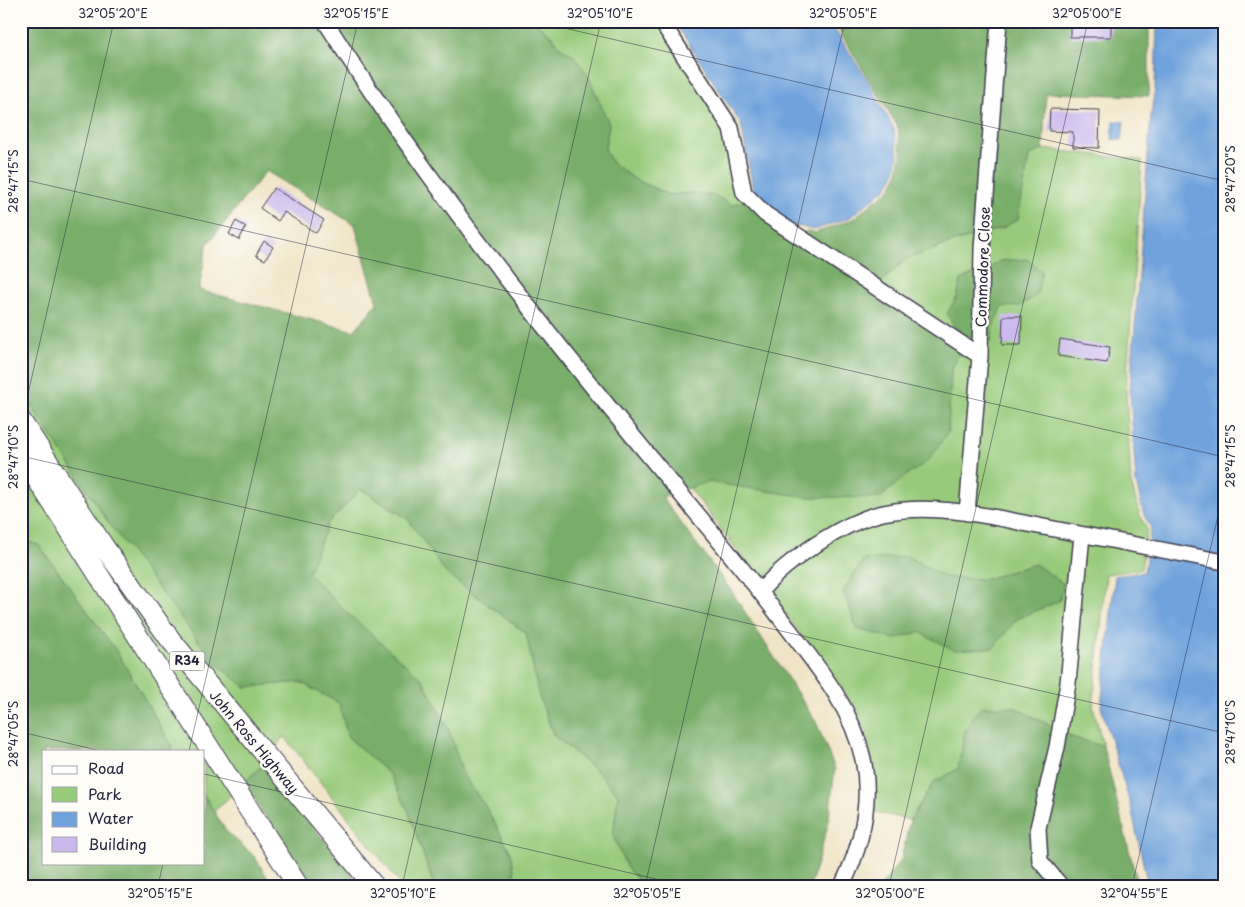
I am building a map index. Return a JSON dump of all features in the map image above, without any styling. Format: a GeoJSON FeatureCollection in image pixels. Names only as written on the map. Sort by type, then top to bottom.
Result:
{"type":"FeatureCollection","features":[{"type":"Feature","properties":{"kind":"main road","name":"John Ross Highway"},"geometry":{"type":"LineString","coordinates":[[21,421],[104,547],[170,640],[374,886]]}},
{"type":"Feature","properties":{"kind":"main road","name":"R34"},"geometry":{"type":"LineString","coordinates":[[21,454],[298,886]]}},
{"type":"Feature","properties":{"kind":"street"},"geometry":{"type":"LineString","coordinates":[[325,21],[418,162],[578,369],[760,592],[840,700],[863,759],[866,806],[858,850],[842,886]]}},
{"type":"Feature","properties":{"kind":"street"},"geometry":{"type":"LineString","coordinates":[[661,21],[731,128],[744,193],[766,214],[980,356]]}},
{"type":"Feature","properties":{"kind":"street","name":"Commodore Close"},"geometry":{"type":"LineString","coordinates":[[967,513],[980,356],[982,249],[999,21]]}},
{"type":"Feature","properties":{"kind":"street"},"geometry":{"type":"LineString","coordinates":[[760,592],[774,575],[829,538],[861,520],[884,513],[942,510],[967,513],[1224,562]]}},
{"type":"Feature","properties":{"kind":"street"},"geometry":{"type":"LineString","coordinates":[[1061,886],[1040,861],[1038,828],[1057,747],[1068,684],[1082,534]]}},
{"type":"Feature","properties":{"kind":"green space"},"geometry":{"type":"Polygon","coordinates":[[[21,21],[534,21],[552,36],[559,47],[573,55],[588,75],[609,124],[605,149],[612,163],[636,180],[669,195],[691,193],[716,196],[731,205],[746,201],[961,348],[951,371],[948,432],[929,460],[903,478],[880,498],[807,497],[708,482],[662,497],[732,592],[816,722],[835,769],[828,825],[812,880],[808,886],[644,886],[627,868],[613,836],[618,795],[598,772],[554,736],[539,696],[526,633],[446,573],[408,519],[361,489],[328,523],[308,573],[345,611],[423,680],[449,730],[463,775],[485,806],[511,853],[515,876],[531,886],[434,886],[408,810],[390,775],[348,737],[339,703],[300,682],[246,687],[215,663],[108,522],[21,390],[21,21]],[[266,171],[207,245],[199,290],[354,331],[377,303],[355,225],[266,171]]]}},
{"type":"Feature","properties":{"kind":"green space"},"geometry":{"type":"Polygon","coordinates":[[[534,21],[669,21],[737,124],[752,199],[731,205],[716,196],[691,193],[669,195],[636,180],[612,163],[605,149],[609,124],[573,55],[559,47],[552,36],[534,21]]]}},
{"type":"Feature","properties":{"kind":"green space"},"geometry":{"type":"Polygon","coordinates":[[[833,21],[1149,21],[1149,96],[1046,93],[1043,149],[1029,156],[1018,219],[1003,228],[957,241],[906,259],[880,283],[802,234],[807,231],[815,233],[851,220],[888,191],[897,177],[901,156],[898,127],[833,21]]]}},
{"type":"Feature","properties":{"kind":"green space"},"geometry":{"type":"Polygon","coordinates":[[[1043,149],[1142,160],[1126,390],[1131,483],[1140,515],[1147,529],[1141,569],[1106,574],[1093,706],[1103,746],[1074,738],[1014,707],[966,727],[958,769],[934,782],[910,820],[875,812],[872,762],[865,731],[846,694],[689,487],[708,482],[880,498],[948,432],[951,371],[961,348],[880,283],[906,259],[957,241],[1003,228],[1018,219],[1029,156],[1043,149]]]}},
{"type":"Feature","properties":{"kind":"green space"},"geometry":{"type":"Polygon","coordinates":[[[1027,259],[1042,271],[1037,295],[1020,306],[1002,307],[995,321],[991,342],[969,337],[955,327],[947,313],[957,297],[961,280],[986,270],[999,261],[1027,259]]]}},
{"type":"Feature","properties":{"kind":"green space"},"geometry":{"type":"Polygon","coordinates":[[[21,390],[108,522],[246,687],[300,682],[339,703],[348,737],[390,775],[408,810],[434,886],[402,886],[284,736],[262,765],[214,812],[205,797],[205,750],[172,750],[172,746],[117,652],[39,545],[21,540],[21,390]]]}},
{"type":"Feature","properties":{"kind":"green space"},"geometry":{"type":"Polygon","coordinates":[[[360,489],[408,519],[446,573],[526,633],[539,696],[554,736],[598,772],[618,795],[613,836],[627,868],[644,886],[531,886],[515,876],[511,853],[485,806],[463,775],[449,730],[345,611],[308,573],[328,523],[360,489]]]}},
{"type":"Feature","properties":{"kind":"green space"},"geometry":{"type":"Polygon","coordinates":[[[21,540],[39,545],[117,652],[172,746],[172,750],[42,750],[42,864],[205,864],[205,797],[226,831],[254,856],[273,886],[21,886],[21,540]]]}},
{"type":"Feature","properties":{"kind":"green space"},"geometry":{"type":"Polygon","coordinates":[[[907,556],[944,577],[986,579],[1035,564],[1064,584],[1059,601],[1017,619],[993,648],[954,650],[919,632],[895,639],[857,629],[843,591],[863,560],[907,556]]]}},
{"type":"Feature","properties":{"kind":"green space"},"geometry":{"type":"Polygon","coordinates":[[[981,706],[1014,707],[1074,738],[1103,746],[1138,886],[881,886],[901,860],[910,820],[934,782],[958,769],[966,727],[981,706]]]}},
{"type":"Feature","properties":{"kind":"green space"},"geometry":{"type":"Polygon","coordinates":[[[262,765],[362,886],[310,886],[244,784],[262,765]]]}},
{"type":"Feature","properties":{"kind":"water"},"geometry":{"type":"Polygon","coordinates":[[[674,21],[829,21],[868,81],[894,129],[898,156],[894,176],[886,188],[849,218],[814,230],[789,224],[769,213],[753,189],[741,124],[674,21]]]}},
{"type":"Feature","properties":{"kind":"water"},"geometry":{"type":"Polygon","coordinates":[[[1157,21],[1224,21],[1224,572],[1221,587],[1224,589],[1224,886],[1148,886],[1131,807],[1101,707],[1115,576],[1144,572],[1151,528],[1144,515],[1136,483],[1130,392],[1151,115],[1155,89],[1157,21]]]}},
{"type":"Feature","properties":{"kind":"water"},"geometry":{"type":"Polygon","coordinates":[[[1114,121],[1124,122],[1122,140],[1112,139],[1114,121]]]}},
{"type":"Feature","properties":{"kind":"building"},"geometry":{"type":"Polygon","coordinates":[[[1070,21],[1111,21],[1111,37],[1070,37],[1070,21]]]}},
{"type":"Feature","properties":{"kind":"building"},"geometry":{"type":"Polygon","coordinates":[[[1050,109],[1100,110],[1099,148],[1073,147],[1073,132],[1049,131],[1050,109]]]}},
{"type":"Feature","properties":{"kind":"building"},"geometry":{"type":"Polygon","coordinates":[[[274,188],[324,220],[316,233],[284,212],[278,221],[260,208],[274,188]]]}},
{"type":"Feature","properties":{"kind":"building"},"geometry":{"type":"Polygon","coordinates":[[[236,221],[246,227],[239,240],[229,234],[236,221]]]}},
{"type":"Feature","properties":{"kind":"building"},"geometry":{"type":"Polygon","coordinates":[[[264,241],[273,247],[265,260],[256,255],[264,241]]]}},
{"type":"Feature","properties":{"kind":"building"},"geometry":{"type":"Polygon","coordinates":[[[1003,316],[1022,316],[1021,345],[1002,345],[1003,316]]]}},
{"type":"Feature","properties":{"kind":"building"},"geometry":{"type":"Polygon","coordinates":[[[1060,339],[1110,347],[1107,363],[1058,356],[1060,339]]]}}]}
